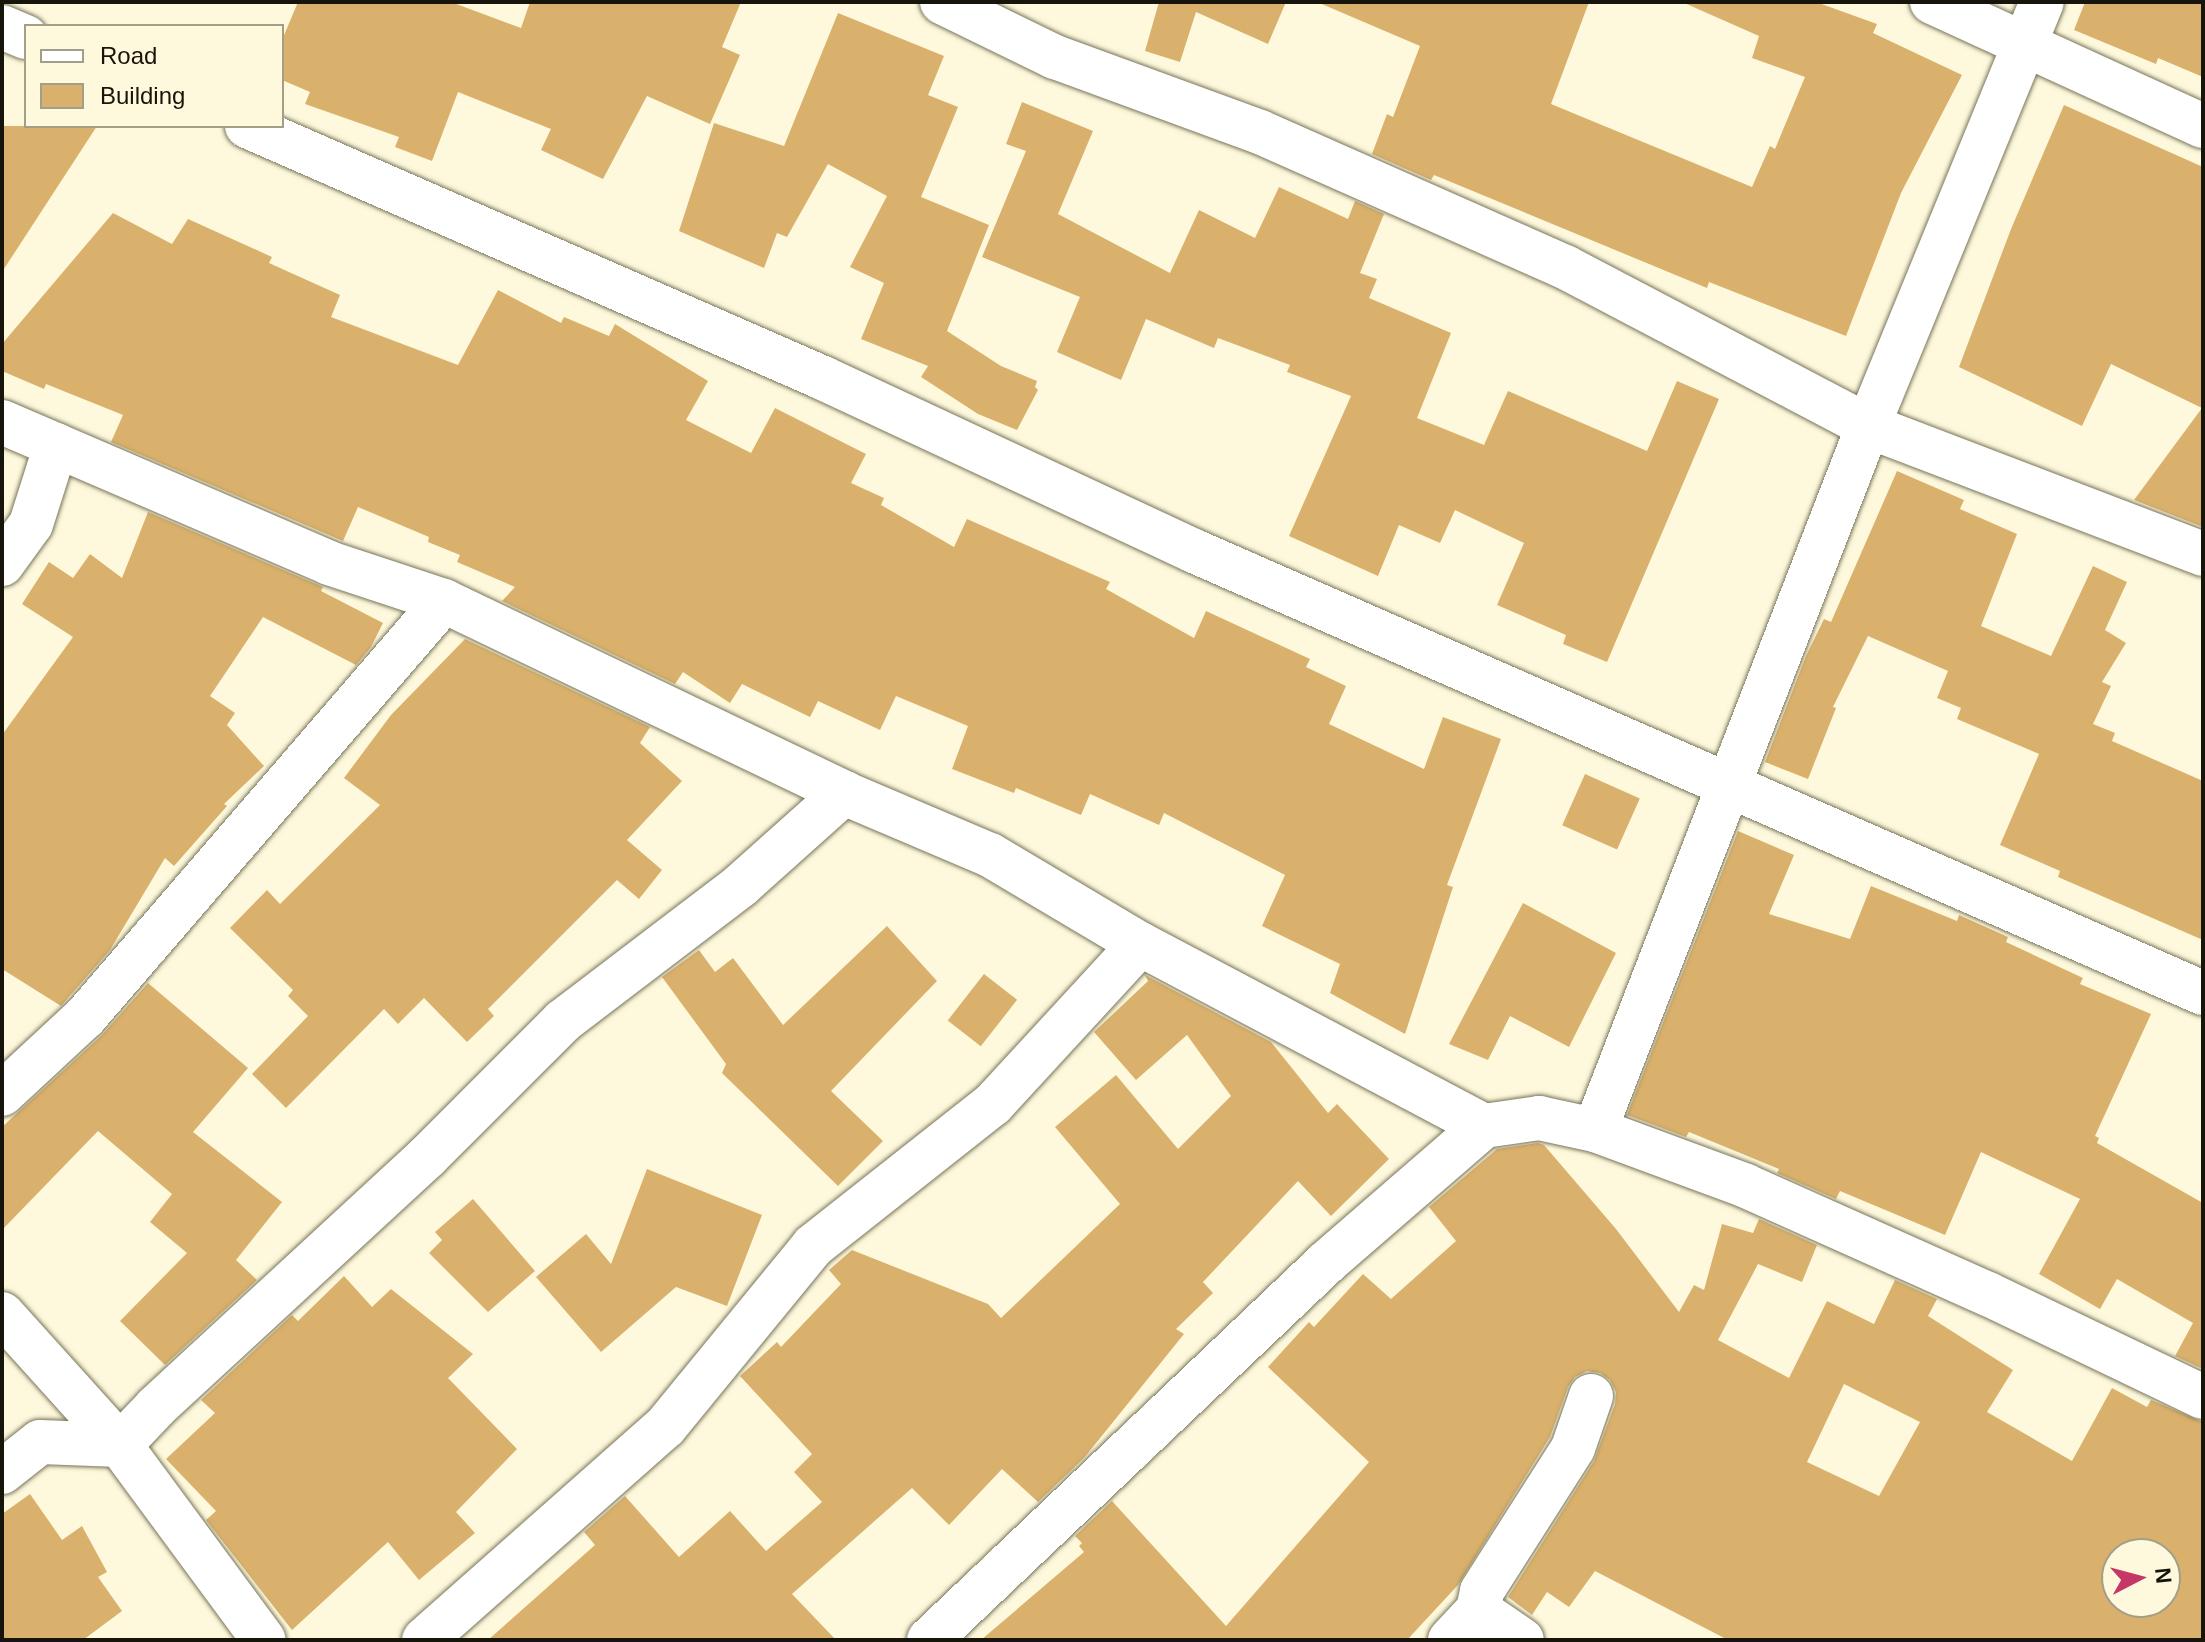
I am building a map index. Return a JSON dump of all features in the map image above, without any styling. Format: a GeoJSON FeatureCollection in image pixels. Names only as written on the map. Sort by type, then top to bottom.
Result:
{"type":"FeatureCollection","features":[{"type":"Feature","properties":{"kind":"street"},"geometry":{"type":"LineString","coordinates":[[942,2],[1055,57],[1260,132],[1565,267],[1868,426],[2203,554]]}},
{"type":"Feature","properties":{"kind":"street"},"geometry":{"type":"LineString","coordinates":[[1932,2],[2203,126]]}},
{"type":"Feature","properties":{"kind":"street"},"geometry":{"type":"LineString","coordinates":[[1595,1130],[1726,785],[1868,426],[2022,43],[2042,2]]}},
{"type":"Feature","properties":{"kind":"street"},"geometry":{"type":"LineString","coordinates":[[2,27],[24,36]]}},
{"type":"Feature","properties":{"kind":"street"},"geometry":{"type":"LineString","coordinates":[[252,128],[823,378],[1194,551],[2203,993]]}},
{"type":"Feature","properties":{"kind":"street"},"geometry":{"type":"LineString","coordinates":[[2,422],[329,563],[444,601],[844,793],[990,855],[1140,944],[1484,1126]]}},
{"type":"Feature","properties":{"kind":"street"},"geometry":{"type":"LineString","coordinates":[[2,564],[31,524],[56,445]]}},
{"type":"Feature","properties":{"kind":"street"},"geometry":{"type":"LineString","coordinates":[[2,1094],[85,1017],[444,601]]}},
{"type":"Feature","properties":{"kind":"street"},"geometry":{"type":"LineString","coordinates":[[2,1472],[40,1442],[120,1445],[156,1407],[427,1157],[563,1021],[740,886],[844,793]]}},
{"type":"Feature","properties":{"kind":"street"},"geometry":{"type":"LineString","coordinates":[[424,1640],[665,1427],[813,1246],[993,1104],[1140,944]]}},
{"type":"Feature","properties":{"kind":"street"},"geometry":{"type":"LineString","coordinates":[[929,1640],[1327,1262],[1484,1126],[1539,1118],[1595,1130],[1746,1186],[1988,1294],[2203,1397]]}},
{"type":"Feature","properties":{"kind":"street"},"geometry":{"type":"LineString","coordinates":[[2,1314],[120,1445],[264,1640]]}},
{"type":"Feature","properties":{"kind":"street"},"geometry":{"type":"LineString","coordinates":[[1522,1640],[1464,1625],[1482,1591],[1573,1448],[1591,1396]]}},
{"type":"Feature","properties":{"kind":"building"},"geometry":{"type":"Polygon","coordinates":[[[298,2],[451,2],[521,28],[530,2],[741,2],[722,47],[740,55],[710,124],[647,96],[603,179],[541,150],[551,129],[458,92],[432,161],[395,147],[399,137],[305,104],[310,92],[284,81],[284,35],[298,2]]]}},
{"type":"Feature","properties":{"kind":"building"},"geometry":{"type":"Polygon","coordinates":[[[1159,2],[1286,2],[1268,44],[1196,12],[1180,62],[1145,51],[1159,2]]]}},
{"type":"Feature","properties":{"kind":"building"},"geometry":{"type":"Polygon","coordinates":[[[1317,2],[1589,2],[1551,104],[1752,187],[1770,146],[1775,149],[1805,77],[1752,58],[1759,36],[1682,2],[1816,2],[1877,24],[1873,33],[1962,75],[1901,193],[1846,336],[1709,282],[1707,288],[1434,175],[1431,180],[1372,154],[1387,114],[1393,117],[1420,46],[1317,2]]]}},
{"type":"Feature","properties":{"kind":"building"},"geometry":{"type":"Polygon","coordinates":[[[2085,2],[2203,2],[2203,77],[2158,58],[2156,64],[2074,30],[2085,2]]]}},
{"type":"Feature","properties":{"kind":"building"},"geometry":{"type":"Polygon","coordinates":[[[838,13],[944,56],[928,95],[958,107],[921,197],[989,225],[947,331],[1001,366],[1037,381],[1035,387],[1038,390],[1017,430],[978,414],[921,377],[928,366],[861,339],[884,283],[850,267],[887,196],[828,164],[787,237],[777,233],[764,268],[679,231],[714,123],[784,146],[838,13]]]}},
{"type":"Feature","properties":{"kind":"building"},"geometry":{"type":"Polygon","coordinates":[[[1022,102],[1093,131],[1058,214],[1170,273],[1199,210],[1255,238],[1279,187],[1348,219],[1355,201],[1384,214],[1360,273],[1377,279],[1369,298],[1451,333],[1417,418],[1484,445],[1508,391],[1647,451],[1677,381],[1719,399],[1607,662],[1563,644],[1566,635],[1497,605],[1524,543],[1455,510],[1440,543],[1399,525],[1378,576],[1289,536],[1351,396],[1287,372],[1290,365],[1218,338],[1214,348],[1146,319],[1121,380],[1057,352],[1080,297],[982,257],[1026,151],[1006,144],[1022,102]]]}},
{"type":"Feature","properties":{"kind":"building"},"geometry":{"type":"Polygon","coordinates":[[[2064,105],[2203,167],[2203,527],[2134,500],[2202,408],[2111,364],[2082,426],[1959,367],[2011,229],[2064,105]]]}},
{"type":"Feature","properties":{"kind":"building"},"geometry":{"type":"Polygon","coordinates":[[[2,126],[96,128],[2,272],[2,126]]]}},
{"type":"Feature","properties":{"kind":"building"},"geometry":{"type":"Polygon","coordinates":[[[113,213],[172,244],[188,219],[272,257],[269,263],[340,295],[331,317],[458,365],[498,290],[561,323],[564,317],[609,336],[615,324],[708,381],[686,420],[751,453],[775,408],[866,454],[851,483],[884,498],[881,505],[954,547],[967,519],[1110,582],[1106,589],[1194,638],[1206,611],[1310,659],[1306,667],[1346,686],[1329,724],[1424,769],[1443,717],[1501,739],[1447,885],[1453,887],[1405,1034],[1330,993],[1340,964],[1262,926],[1285,875],[1164,813],[1159,825],[1090,794],[1081,815],[1016,788],[1014,793],[952,769],[968,726],[896,696],[880,730],[818,701],[810,717],[742,684],[730,703],[683,672],[675,684],[502,601],[515,587],[457,562],[460,555],[428,542],[429,537],[358,507],[343,541],[111,442],[123,415],[46,384],[44,389],[2,371],[2,344],[113,213]]]}},
{"type":"Feature","properties":{"kind":"building"},"geometry":{"type":"Polygon","coordinates":[[[1897,471],[1964,500],[1960,509],[2017,534],[1981,626],[2051,656],[2093,566],[2127,582],[2105,630],[2126,643],[2102,682],[2111,686],[2093,724],[2115,733],[2112,741],[2203,781],[2203,940],[2058,877],[2060,871],[2000,845],[2039,754],[1957,719],[1961,708],[1937,698],[1948,671],[1868,636],[1833,707],[1836,708],[1808,779],[1765,762],[1806,656],[1824,619],[1831,622],[1897,471]]]}},
{"type":"Feature","properties":{"kind":"building"},"geometry":{"type":"Polygon","coordinates":[[[148,512],[323,587],[321,591],[383,623],[371,647],[356,665],[263,617],[210,696],[235,713],[227,725],[264,766],[224,804],[227,806],[174,866],[165,858],[110,950],[61,1006],[2,969],[2,735],[73,637],[22,604],[49,562],[73,578],[90,554],[122,578],[148,512]]]}},
{"type":"Feature","properties":{"kind":"building"},"geometry":{"type":"Polygon","coordinates":[[[465,639],[650,727],[640,743],[682,781],[627,840],[662,870],[639,899],[617,880],[488,1009],[494,1016],[467,1042],[424,998],[398,1024],[384,1009],[286,1108],[252,1074],[308,1016],[288,996],[293,990],[230,928],[267,890],[280,904],[380,805],[344,778],[391,715],[465,639]]]}},
{"type":"Feature","properties":{"kind":"building"},"geometry":{"type":"Polygon","coordinates":[[[1585,774],[1640,798],[1617,850],[1562,825],[1585,774]]]}},
{"type":"Feature","properties":{"kind":"building"},"geometry":{"type":"Polygon","coordinates":[[[1738,831],[1794,855],[1769,914],[1850,939],[1871,886],[1957,921],[1959,915],[2008,937],[2006,942],[2083,978],[2080,984],[2151,1014],[2095,1136],[2099,1138],[2097,1143],[2203,1203],[2203,1369],[2175,1356],[2193,1323],[2117,1279],[2100,1309],[2039,1274],[2080,1199],[1981,1152],[1945,1235],[1840,1191],[1836,1199],[1777,1173],[1779,1169],[1689,1132],[1686,1137],[1627,1115],[1738,831]]]}},
{"type":"Feature","properties":{"kind":"building"},"geometry":{"type":"Polygon","coordinates":[[[1523,903],[1616,953],[1569,1047],[1510,1016],[1488,1060],[1449,1044],[1523,903]]]}},
{"type":"Feature","properties":{"kind":"building"},"geometry":{"type":"Polygon","coordinates":[[[887,926],[937,981],[831,1091],[883,1141],[838,1186],[722,1073],[726,1064],[662,977],[699,950],[715,972],[733,958],[783,1025],[887,926]]]}},
{"type":"Feature","properties":{"kind":"building"},"geometry":{"type":"Polygon","coordinates":[[[984,974],[1017,1000],[981,1046],[948,1020],[984,974]]]}},
{"type":"Feature","properties":{"kind":"building"},"geometry":{"type":"Polygon","coordinates":[[[1145,975],[1271,1042],[1328,1113],[1337,1104],[1389,1159],[1331,1216],[1298,1181],[1203,1282],[1213,1293],[1176,1329],[1184,1334],[1084,1458],[1038,1502],[1002,1469],[949,1525],[912,1488],[792,1594],[836,1640],[488,1640],[595,1545],[584,1532],[625,1496],[679,1557],[730,1511],[766,1551],[822,1502],[794,1472],[812,1454],[740,1376],[777,1342],[781,1347],[841,1284],[829,1270],[852,1250],[988,1304],[1001,1318],[1120,1204],[1055,1127],[1116,1075],[1178,1149],[1231,1096],[1187,1035],[1136,1080],[1094,1032],[1148,981],[1145,975]]]}},
{"type":"Feature","properties":{"kind":"building"},"geometry":{"type":"Polygon","coordinates":[[[148,983],[248,1068],[193,1132],[282,1202],[236,1260],[257,1280],[165,1365],[120,1321],[187,1253],[150,1222],[172,1194],[98,1131],[2,1230],[2,1127],[102,1035],[148,983]]]}},
{"type":"Feature","properties":{"kind":"building"},"geometry":{"type":"Polygon","coordinates":[[[1538,1143],[1544,1145],[1616,1229],[1679,1312],[1694,1285],[1704,1290],[1722,1224],[1753,1233],[1759,1219],[1817,1245],[1802,1282],[1758,1264],[1718,1340],[1789,1378],[1827,1301],[1874,1324],[1895,1280],[1937,1299],[1928,1316],[2013,1370],[1987,1412],[2072,1461],[2112,1388],[2147,1407],[2151,1400],[2203,1422],[2203,1640],[1728,1640],[1595,1571],[1569,1607],[1547,1592],[1532,1615],[1508,1597],[1594,1461],[1615,1404],[1616,1392],[1610,1380],[1600,1373],[1587,1371],[1575,1377],[1568,1387],[1550,1437],[1458,1585],[1407,1640],[981,1640],[1084,1552],[1079,1546],[1082,1543],[1075,1536],[1112,1501],[1226,1626],[1369,1462],[1268,1367],[1309,1322],[1314,1327],[1363,1274],[1391,1299],[1456,1241],[1429,1207],[1497,1149],[1538,1143]],[[1844,1384],[1807,1462],[1879,1496],[1920,1422],[1844,1384]]]}},
{"type":"Feature","properties":{"kind":"building"},"geometry":{"type":"Polygon","coordinates":[[[647,1169],[762,1215],[727,1306],[676,1287],[601,1352],[536,1277],[586,1234],[611,1264],[647,1169]]]}},
{"type":"Feature","properties":{"kind":"building"},"geometry":{"type":"Polygon","coordinates":[[[473,1199],[535,1271],[488,1312],[429,1253],[442,1240],[435,1232],[473,1199]]]}},
{"type":"Feature","properties":{"kind":"building"},"geometry":{"type":"Polygon","coordinates":[[[344,1276],[372,1307],[391,1289],[473,1354],[448,1378],[517,1449],[456,1512],[475,1533],[419,1580],[388,1542],[292,1630],[206,1520],[216,1511],[166,1459],[215,1413],[201,1400],[292,1315],[298,1321],[344,1276]]]}},
{"type":"Feature","properties":{"kind":"building"},"geometry":{"type":"Polygon","coordinates":[[[30,1494],[62,1540],[82,1526],[107,1572],[98,1577],[122,1611],[83,1640],[2,1640],[2,1514],[30,1494]]]}}]}
